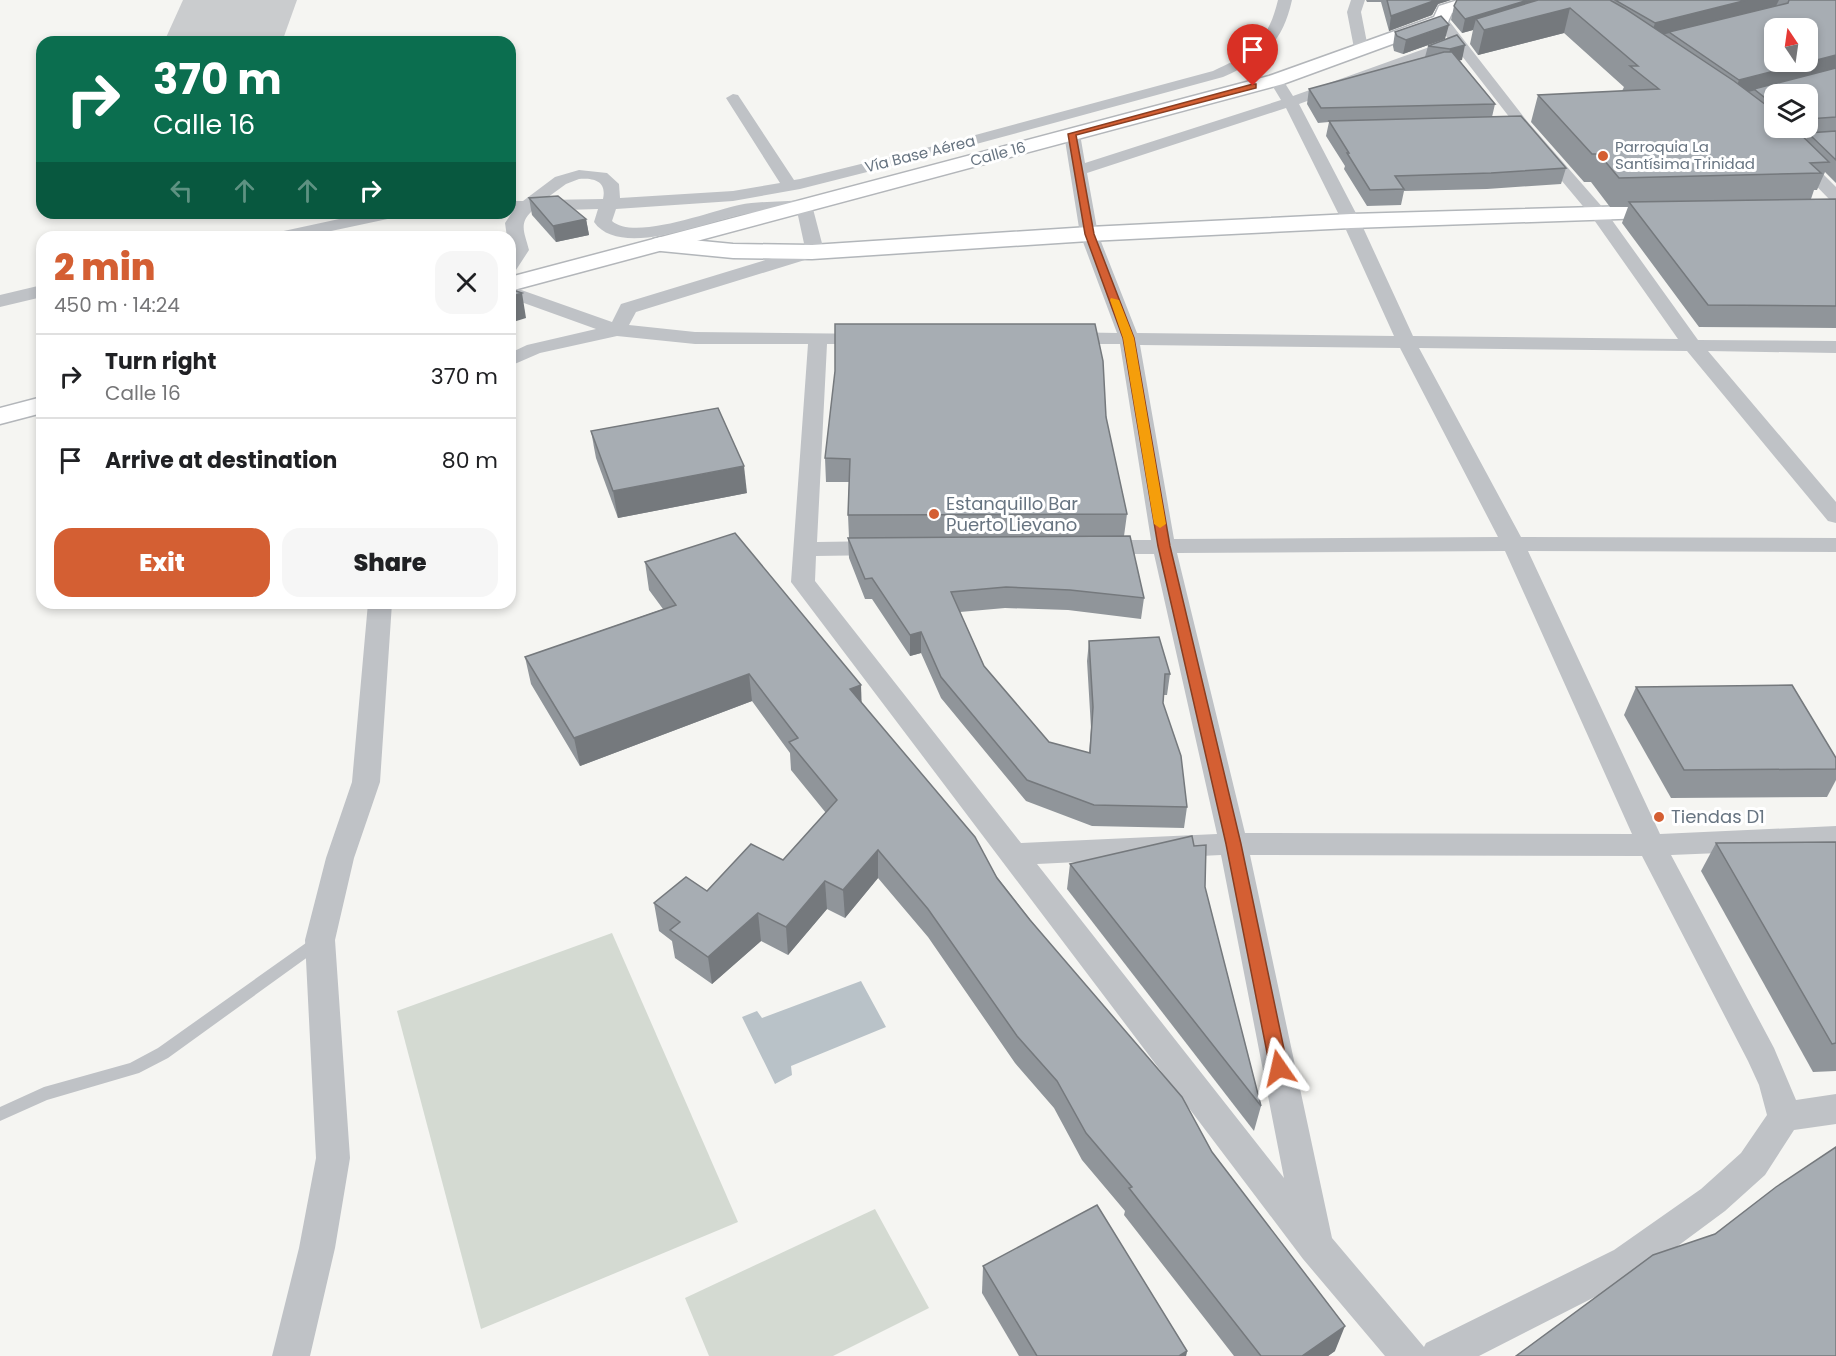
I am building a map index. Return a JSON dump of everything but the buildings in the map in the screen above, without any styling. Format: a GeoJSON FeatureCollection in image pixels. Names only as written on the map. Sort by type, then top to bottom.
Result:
{"type":"FeatureCollection","features":[{"type":"Feature","properties":{"kind":"main road","name":"Calle 16"},"geometry":{"type":"LineString","coordinates":[[516,282],[637,241],[661,244],[1276,80],[1361,48],[1441,10],[1475,0]]}},
{"type":"Feature","properties":{"kind":"main road"},"geometry":{"type":"LineString","coordinates":[[661,244],[733,251],[813,252],[1089,234],[1351,221],[1693,212]]}},
{"type":"Feature","properties":{"kind":"main road"},"geometry":{"type":"LineString","coordinates":[[0,416],[36,407]]}},
{"type":"Feature","properties":{"kind":"street","name":"Vía Base Aérea"},"geometry":{"type":"LineString","coordinates":[[518,206],[609,204],[733,196],[790,186],[936,150],[1218,74],[1244,62],[1270,42],[1285,0]]}},
{"type":"Feature","properties":{"kind":"street"},"geometry":{"type":"LineString","coordinates":[[1358,0],[1354,12],[1361,48]]}},
{"type":"Feature","properties":{"kind":"street"},"geometry":{"type":"LineString","coordinates":[[1441,10],[1457,39],[1456,42],[1598,213],[1691,344],[1836,516]]}},
{"type":"Feature","properties":{"kind":"street"},"geometry":{"type":"LineString","coordinates":[[1079,170],[1290,102],[1479,35]]}},
{"type":"Feature","properties":{"kind":"street"},"geometry":{"type":"LineString","coordinates":[[1276,80],[1290,102],[1315,130],[1351,221],[1406,341],[1513,544],[1651,845],[1775,1085],[1784,1117],[1754,1164],[1713,1200],[1627,1262],[1439,1356]]}},
{"type":"Feature","properties":{"kind":"street"},"geometry":{"type":"LineString","coordinates":[[733,98],[790,186]]}},
{"type":"Feature","properties":{"kind":"street"},"geometry":{"type":"LineString","coordinates":[[1499,125],[1522,124]]}},
{"type":"Feature","properties":{"kind":"street"},"geometry":{"type":"LineString","coordinates":[[1072,134],[1089,234],[1129,338],[1164,546],[1233,844],[1316,1247]]}},
{"type":"Feature","properties":{"kind":"street"},"geometry":{"type":"LineString","coordinates":[[1805,142],[1784,143],[1832,206]]}},
{"type":"Feature","properties":{"kind":"street"},"geometry":{"type":"LineString","coordinates":[[518,206],[564,179],[583,175],[606,177],[613,191],[603,218],[605,227],[637,241],[739,210],[804,206],[813,252],[628,308],[617,330]]}},
{"type":"Feature","properties":{"kind":"street"},"geometry":{"type":"LineString","coordinates":[[307,231],[363,219]]}},
{"type":"Feature","properties":{"kind":"street"},"geometry":{"type":"LineString","coordinates":[[516,236],[520,250],[516,256]]}},
{"type":"Feature","properties":{"kind":"street"},"geometry":{"type":"LineString","coordinates":[[0,301],[36,292]]}},
{"type":"Feature","properties":{"kind":"street"},"geometry":{"type":"LineString","coordinates":[[516,294],[617,330],[695,338],[890,338]]}},
{"type":"Feature","properties":{"kind":"street"},"geometry":{"type":"LineString","coordinates":[[516,357],[534,349],[617,330]]}},
{"type":"Feature","properties":{"kind":"street"},"geometry":{"type":"LineString","coordinates":[[818,338],[803,582],[1316,1247],[1409,1356]]}},
{"type":"Feature","properties":{"kind":"street"},"geometry":{"type":"LineString","coordinates":[[1045,338],[1836,347]]}},
{"type":"Feature","properties":{"kind":"street"},"geometry":{"type":"LineString","coordinates":[[1080,547],[1513,544],[1836,545]]}},
{"type":"Feature","properties":{"kind":"street"},"geometry":{"type":"LineString","coordinates":[[805,549],[901,548]]}},
{"type":"Feature","properties":{"kind":"street"},"geometry":{"type":"LineString","coordinates":[[291,1356],[317,1248],[333,1158],[320,940],[340,858],[366,782],[380,609]]}},
{"type":"Feature","properties":{"kind":"street"},"geometry":{"type":"LineString","coordinates":[[1014,854],[1233,844],[1651,845],[1836,837]]}},
{"type":"Feature","properties":{"kind":"street"},"geometry":{"type":"LineString","coordinates":[[1784,1117],[1836,1109]]}},
{"type":"Feature","properties":{"kind":"lane"},"geometry":{"type":"LineString","coordinates":[[0,1113],[44,1094],[134,1068],[163,1053],[320,940]]}},
{"type":"Feature","properties":{"kind":"shaded area"},"geometry":{"type":"Polygon","coordinates":[[[612,933],[738,1222],[481,1329],[397,1011],[612,933]]]}},
{"type":"Feature","properties":{"kind":"shaded area"},"geometry":{"type":"Polygon","coordinates":[[[861,981],[886,1027],[791,1066],[792,1075],[775,1084],[742,1017],[757,1011],[762,1018],[861,981]]]}},
{"type":"Feature","properties":{"kind":"shaded area"},"geometry":{"type":"Polygon","coordinates":[[[875,1209],[929,1308],[833,1356],[709,1356],[685,1298],[875,1209]]]}},
{"type":"Feature","properties":{"kind":"runway"},"geometry":{"type":"LineString","coordinates":[[225,36],[240,0]]}},
{"type":"Feature","properties":{"kind":"slow traffic"},"geometry":{"type":"LineString","coordinates":[[1115,300],[1129,338],[1160,524]]}},
{"type":"Feature","properties":{"kind":"place","name":"Parroquia La Santísima Trinidad"},"geometry":{"type":"Point","coordinates":[1603,156]}},
{"type":"Feature","properties":{"kind":"place","name":"Estanquillo Bar Puerto Lievano"},"geometry":{"type":"Point","coordinates":[934,514]}},
{"type":"Feature","properties":{"kind":"place","name":"Tiendas D1"},"geometry":{"type":"Point","coordinates":[1659,817]}},
{"type":"Feature","properties":{"kind":"route"},"geometry":{"type":"LineString","coordinates":[[1253,86],[1072,134],[1089,234],[1129,338],[1164,546],[1233,844],[1279,1068]]}}]}
